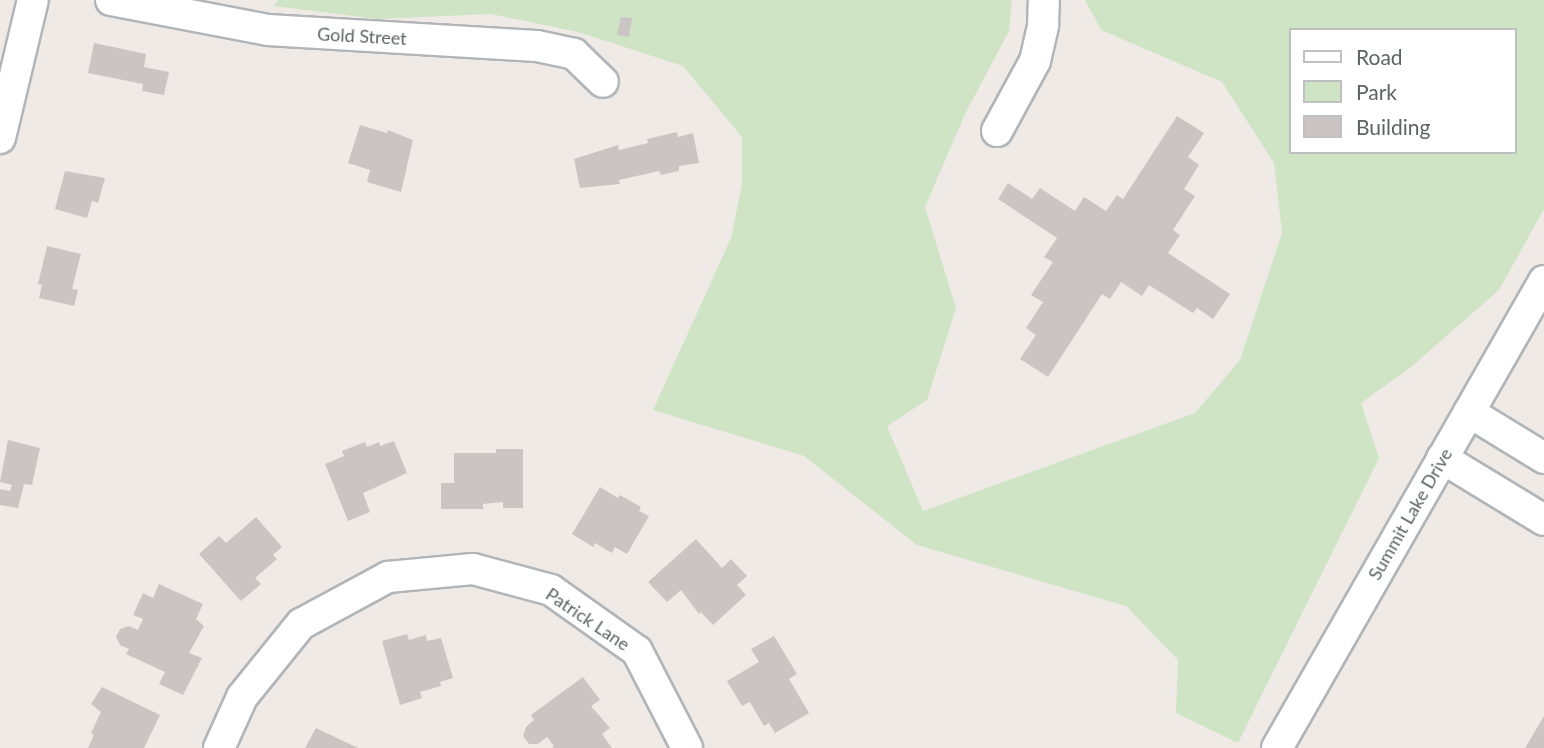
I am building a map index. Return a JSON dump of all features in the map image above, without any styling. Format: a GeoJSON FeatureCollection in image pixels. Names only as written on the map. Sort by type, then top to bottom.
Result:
{"type":"FeatureCollection","features":[{"type":"Feature","properties":{"kind":"street"},"geometry":{"type":"LineString","coordinates":[[0,138],[33,0]]}},
{"type":"Feature","properties":{"kind":"street","name":"Gold Street"},"geometry":{"type":"LineString","coordinates":[[111,0],[268,30],[537,46],[574,54],[603,82]]}},
{"type":"Feature","properties":{"kind":"street"},"geometry":{"type":"LineString","coordinates":[[997,131],[1035,61],[1043,25],[1044,0]]}},
{"type":"Feature","properties":{"kind":"street","name":"Summit Lake Drive"},"geometry":{"type":"LineString","coordinates":[[1277,748],[1544,281]]}},
{"type":"Feature","properties":{"kind":"street"},"geometry":{"type":"LineString","coordinates":[[1469,412],[1544,458]]}},
{"type":"Feature","properties":{"kind":"street"},"geometry":{"type":"LineString","coordinates":[[1442,458],[1544,520]]}},
{"type":"Feature","properties":{"kind":"street","name":"Patrick Lane"},"geometry":{"type":"LineString","coordinates":[[219,748],[242,697],[301,624],[388,577],[472,569],[551,590],[637,651],[687,748]]}},
{"type":"Feature","properties":{"kind":"green space"},"geometry":{"type":"Polygon","coordinates":[[[278,0],[1012,0],[1009,31],[965,114],[925,207],[956,308],[927,400],[887,426],[923,511],[1195,413],[1240,360],[1282,233],[1274,163],[1222,82],[1101,30],[1085,0],[1544,0],[1544,209],[1499,290],[1411,367],[1361,403],[1379,458],[1238,743],[1176,713],[1178,660],[1126,606],[917,545],[804,456],[653,410],[731,238],[742,184],[742,137],[683,66],[578,32],[491,14],[378,19],[273,6],[278,0]]]}},
{"type":"Feature","properties":{"kind":"building"},"geometry":{"type":"Polygon","coordinates":[[[621,17],[632,18],[629,37],[617,35],[621,17]]]}},
{"type":"Feature","properties":{"kind":"building"},"geometry":{"type":"Polygon","coordinates":[[[94,43],[146,54],[144,67],[169,72],[164,95],[142,91],[143,84],[88,73],[94,43]]]}},
{"type":"Feature","properties":{"kind":"building"},"geometry":{"type":"Polygon","coordinates":[[[1177,116],[1204,133],[1188,157],[1199,165],[1184,189],[1195,196],[1173,230],[1180,235],[1168,253],[1230,294],[1213,319],[1197,308],[1193,313],[1149,285],[1142,296],[1121,282],[1110,299],[1102,294],[1048,377],[1020,359],[1036,335],[1026,328],[1043,302],[1031,295],[1053,262],[1044,257],[1057,238],[998,199],[1008,183],[1032,199],[1040,188],[1075,211],[1084,197],[1106,211],[1117,195],[1123,199],[1177,116]]]}},
{"type":"Feature","properties":{"kind":"building"},"geometry":{"type":"Polygon","coordinates":[[[360,125],[387,133],[388,130],[413,140],[401,192],[367,182],[370,170],[348,163],[360,125]]]}},
{"type":"Feature","properties":{"kind":"building"},"geometry":{"type":"Polygon","coordinates":[[[677,132],[678,137],[693,133],[699,163],[679,166],[679,171],[661,175],[659,171],[619,180],[620,184],[580,188],[574,159],[618,145],[619,150],[648,143],[647,139],[677,132]]]}},
{"type":"Feature","properties":{"kind":"building"},"geometry":{"type":"Polygon","coordinates":[[[65,171],[105,178],[98,203],[92,201],[87,218],[55,209],[65,171]]]}},
{"type":"Feature","properties":{"kind":"building"},"geometry":{"type":"Polygon","coordinates":[[[47,246],[81,254],[72,289],[78,290],[74,306],[39,298],[42,285],[38,284],[47,246]]]}},
{"type":"Feature","properties":{"kind":"building"},"geometry":{"type":"Polygon","coordinates":[[[8,440],[40,448],[32,485],[24,484],[18,508],[0,505],[0,489],[10,491],[12,485],[0,482],[8,440]]]}},
{"type":"Feature","properties":{"kind":"building"},"geometry":{"type":"Polygon","coordinates":[[[394,441],[407,473],[363,493],[370,512],[348,521],[325,464],[344,456],[342,451],[365,442],[367,447],[379,442],[380,446],[394,441]]]}},
{"type":"Feature","properties":{"kind":"building"},"geometry":{"type":"Polygon","coordinates":[[[496,449],[523,449],[523,508],[503,508],[503,502],[483,504],[483,509],[441,509],[441,483],[454,483],[454,453],[496,453],[496,449]]]}},
{"type":"Feature","properties":{"kind":"building"},"geometry":{"type":"Polygon","coordinates":[[[600,487],[641,507],[639,511],[649,516],[627,554],[615,547],[612,553],[595,543],[593,547],[572,534],[600,487]]]}},
{"type":"Feature","properties":{"kind":"building"},"geometry":{"type":"Polygon","coordinates":[[[256,517],[282,547],[273,555],[277,559],[255,578],[261,584],[241,601],[199,554],[219,536],[226,543],[256,517]]]}},
{"type":"Feature","properties":{"kind":"building"},"geometry":{"type":"Polygon","coordinates":[[[696,539],[722,568],[731,559],[747,576],[737,585],[746,595],[713,625],[701,612],[699,614],[681,590],[667,602],[648,582],[696,539]]]}},
{"type":"Feature","properties":{"kind":"building"},"geometry":{"type":"Polygon","coordinates":[[[159,584],[203,604],[196,619],[204,626],[189,653],[202,658],[183,695],[159,684],[165,672],[126,654],[129,649],[120,645],[116,637],[120,629],[129,626],[138,630],[143,619],[133,615],[143,593],[153,598],[159,584]]]}},
{"type":"Feature","properties":{"kind":"building"},"geometry":{"type":"Polygon","coordinates":[[[407,634],[409,640],[426,635],[427,641],[441,638],[453,678],[440,682],[441,686],[420,692],[422,698],[400,705],[382,641],[407,634]]]}},
{"type":"Feature","properties":{"kind":"building"},"geometry":{"type":"Polygon","coordinates":[[[774,636],[797,674],[789,679],[809,713],[775,733],[769,723],[764,726],[750,702],[742,706],[727,681],[759,662],[751,649],[774,636]]]}},
{"type":"Feature","properties":{"kind":"building"},"geometry":{"type":"Polygon","coordinates":[[[583,677],[600,700],[591,706],[610,728],[602,734],[612,748],[552,748],[554,746],[547,737],[538,744],[529,744],[523,736],[526,727],[534,720],[531,715],[583,677]]]}},
{"type":"Feature","properties":{"kind":"building"},"geometry":{"type":"Polygon","coordinates":[[[102,687],[160,715],[144,748],[88,748],[94,735],[91,733],[101,712],[91,704],[102,687]]]}},
{"type":"Feature","properties":{"kind":"building"},"geometry":{"type":"Polygon","coordinates":[[[1544,716],[1544,748],[1525,748],[1544,716]]]}},
{"type":"Feature","properties":{"kind":"building"},"geometry":{"type":"Polygon","coordinates":[[[316,728],[358,748],[305,748],[316,728]]]}}]}
